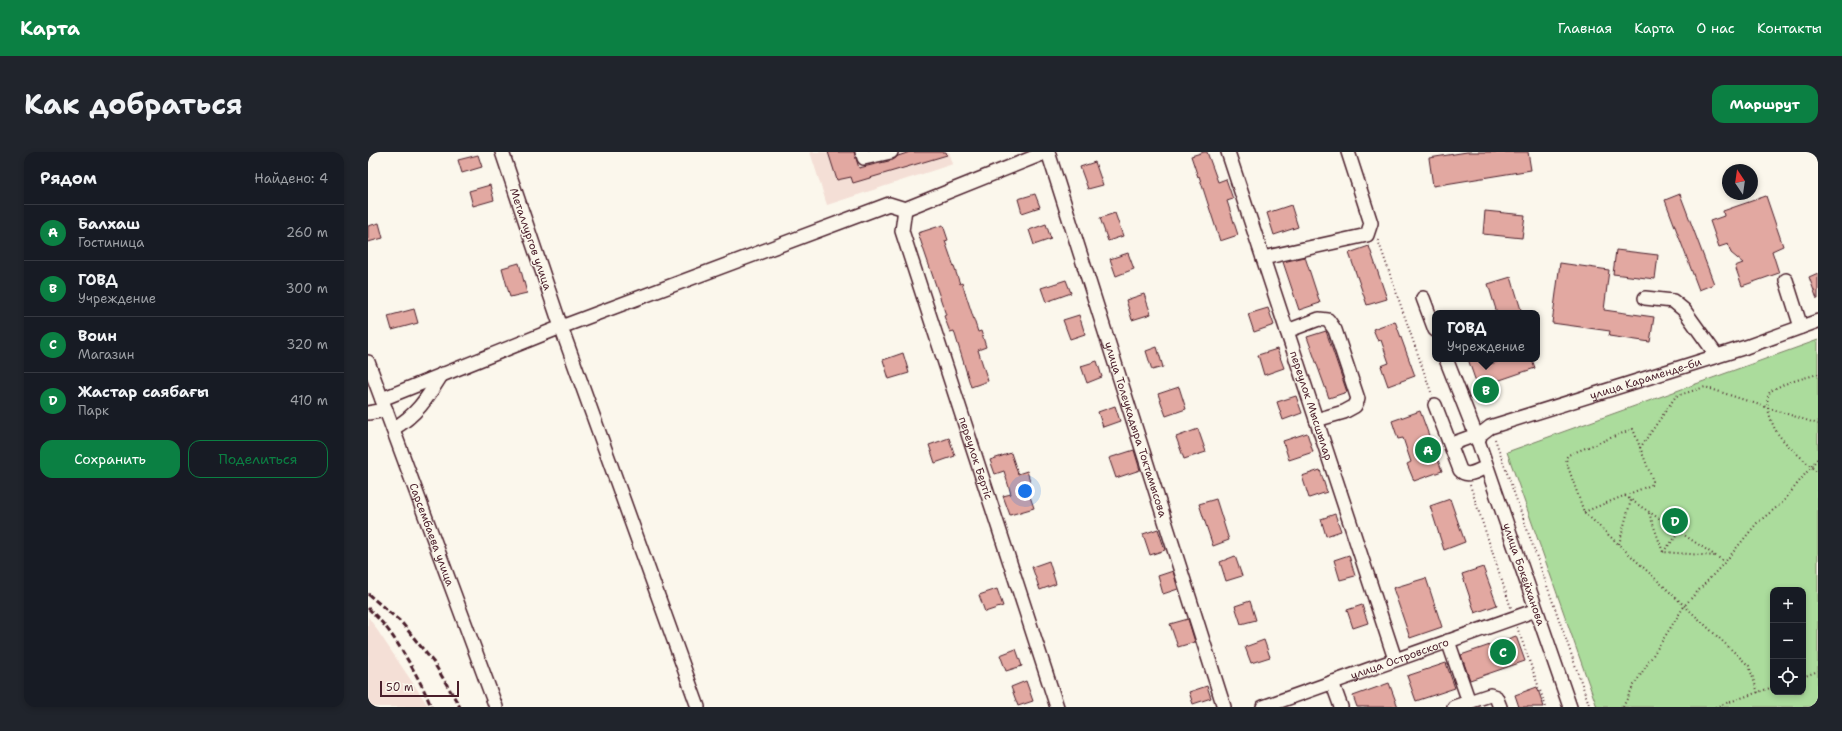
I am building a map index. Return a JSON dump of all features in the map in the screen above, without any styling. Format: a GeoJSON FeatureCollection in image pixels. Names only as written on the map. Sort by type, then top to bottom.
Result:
{"type":"FeatureCollection","features":[{"type":"Feature","properties":{"kind":"street","name":"Металлургов улица"},"geometry":{"type":"LineString","coordinates":[[502,152],[561,327],[698,707]]}},
{"type":"Feature","properties":{"kind":"street"},"geometry":{"type":"LineString","coordinates":[[862,152],[864,158],[891,152]]}},
{"type":"Feature","properties":{"kind":"street"},"geometry":{"type":"LineString","coordinates":[[368,413],[442,374],[561,327],[889,204],[906,209],[1048,152]]}},
{"type":"Feature","properties":{"kind":"street","name":"улица Толеукадыра Токтамысова"},"geometry":{"type":"LineString","coordinates":[[1048,152],[1224,707]]}},
{"type":"Feature","properties":{"kind":"street","name":"переулок Мысшылар"},"geometry":{"type":"LineString","coordinates":[[1228,152],[1395,659]]}},
{"type":"Feature","properties":{"kind":"street"},"geometry":{"type":"LineString","coordinates":[[1263,258],[1367,235],[1371,223],[1348,152]]}},
{"type":"Feature","properties":{"kind":"street","name":"переулок Бертіс"},"geometry":{"type":"LineString","coordinates":[[906,209],[902,231],[1057,707]]}},
{"type":"Feature","properties":{"kind":"street"},"geometry":{"type":"LineString","coordinates":[[1786,280],[1801,327]]}},
{"type":"Feature","properties":{"kind":"street"},"geometry":{"type":"LineString","coordinates":[[1423,298],[1432,322]]}},
{"type":"Feature","properties":{"kind":"street"},"geometry":{"type":"LineString","coordinates":[[1645,298],[1673,301],[1684,310],[1717,356]]}},
{"type":"Feature","properties":{"kind":"street"},"geometry":{"type":"LineString","coordinates":[[1287,331],[1319,319],[1328,320],[1335,330],[1356,392],[1358,399],[1356,406],[1344,412],[1316,420]]}},
{"type":"Feature","properties":{"kind":"street","name":"улица Караменде-би"},"geometry":{"type":"LineString","coordinates":[[1490,427],[1717,356],[1818,321]]}},
{"type":"Feature","properties":{"kind":"street","name":"Сарсембаева улица"},"geometry":{"type":"LineString","coordinates":[[368,362],[496,707]]}},
{"type":"Feature","properties":{"kind":"street","name":"улица Бокейханова"},"geometry":{"type":"LineString","coordinates":[[1447,362],[1477,438],[1570,707]]}},
{"type":"Feature","properties":{"kind":"street"},"geometry":{"type":"LineString","coordinates":[[393,429],[408,420],[424,404],[442,374]]}},
{"type":"Feature","properties":{"kind":"street"},"geometry":{"type":"LineString","coordinates":[[1436,405],[1460,470],[1463,473],[1468,474],[1488,472]]}},
{"type":"Feature","properties":{"kind":"street"},"geometry":{"type":"LineString","coordinates":[[1451,444],[1477,438],[1490,427]]}},
{"type":"Feature","properties":{"kind":"street","name":"улица Островского"},"geometry":{"type":"LineString","coordinates":[[1263,707],[1536,610]]}},
{"type":"Feature","properties":{"kind":"street"},"geometry":{"type":"LineString","coordinates":[[1448,641],[1469,702]]}},
{"type":"Feature","properties":{"kind":"street"},"geometry":{"type":"LineString","coordinates":[[1332,682],[1341,707]]}},
{"type":"Feature","properties":{"kind":"street"},"geometry":{"type":"LineString","coordinates":[[1454,707],[1490,695],[1496,698],[1500,707]]}},
{"type":"Feature","properties":{"kind":"path"},"geometry":{"type":"LineString","coordinates":[[1371,223],[1386,260],[1436,405]]}},
{"type":"Feature","properties":{"kind":"path"},"geometry":{"type":"LineString","coordinates":[[1818,374],[1779,387],[1771,392],[1767,398],[1767,406],[1778,434],[1818,474]]}},
{"type":"Feature","properties":{"kind":"path"},"geometry":{"type":"LineString","coordinates":[[1640,448],[1676,396],[1705,387],[1767,406],[1818,424]]}},
{"type":"Feature","properties":{"kind":"path"},"geometry":{"type":"LineString","coordinates":[[1490,427],[1590,707]]}},
{"type":"Feature","properties":{"kind":"path"},"geometry":{"type":"LineString","coordinates":[[1584,512],[1651,485],[1653,481],[1634,430],[1568,455],[1566,458],[1584,512],[1749,666],[1758,692]]}},
{"type":"Feature","properties":{"kind":"path"},"geometry":{"type":"LineString","coordinates":[[1623,707],[1634,685],[1685,605],[1725,562],[1757,523],[1782,503],[1818,458]]}},
{"type":"Feature","properties":{"kind":"path"},"geometry":{"type":"LineString","coordinates":[[1488,472],[1470,483],[1514,618],[1546,707]]}},
{"type":"Feature","properties":{"kind":"path"},"geometry":{"type":"LineString","coordinates":[[1625,496],[1725,562]]}},
{"type":"Feature","properties":{"kind":"path"},"geometry":{"type":"LineString","coordinates":[[1620,544],[1631,500]]}},
{"type":"Feature","properties":{"kind":"path"},"geometry":{"type":"LineString","coordinates":[[1649,512],[1663,552]]}},
{"type":"Feature","properties":{"kind":"path"},"geometry":{"type":"LineString","coordinates":[[1663,552],[1680,532]]}},
{"type":"Feature","properties":{"kind":"path"},"geometry":{"type":"LineString","coordinates":[[1663,552],[1716,556]]}},
{"type":"Feature","properties":{"kind":"path"},"geometry":{"type":"LineString","coordinates":[[1806,675],[1818,671]]}},
{"type":"Feature","properties":{"kind":"path"},"geometry":{"type":"LineString","coordinates":[[1715,707],[1770,688]]}},
{"type":"Feature","properties":{"kind":"shaded area"},"geometry":{"type":"Polygon","coordinates":[[[810,152],[949,152],[953,164],[827,205],[810,152]]]}},
{"type":"Feature","properties":{"kind":"shaded area"},"geometry":{"type":"Polygon","coordinates":[[[368,617],[369,618],[429,707],[368,707],[368,617]]]}},
{"type":"Feature","properties":{"kind":"green space"},"geometry":{"type":"Polygon","coordinates":[[[1818,340],[1818,707],[1597,707],[1507,452],[1818,340]]]}},
{"type":"Feature","properties":{"kind":"building"},"geometry":{"type":"Polygon","coordinates":[[[828,152],[854,152],[859,168],[893,160],[898,156],[910,152],[946,152],[947,155],[853,183],[851,177],[837,180],[828,152]]]}},
{"type":"Feature","properties":{"kind":"building"},"geometry":{"type":"Polygon","coordinates":[[[1207,152],[1218,182],[1226,179],[1233,199],[1227,201],[1238,235],[1220,241],[1191,156],[1207,152]]]}},
{"type":"Feature","properties":{"kind":"building"},"geometry":{"type":"Polygon","coordinates":[[[1467,152],[1528,152],[1531,170],[1433,186],[1429,158],[1467,152]]]}},
{"type":"Feature","properties":{"kind":"building"},"geometry":{"type":"Polygon","coordinates":[[[478,155],[482,167],[462,173],[458,160],[478,155]]]}},
{"type":"Feature","properties":{"kind":"building"},"geometry":{"type":"Polygon","coordinates":[[[1095,162],[1103,185],[1088,189],[1080,167],[1095,162]]]}},
{"type":"Feature","properties":{"kind":"building"},"geometry":{"type":"Polygon","coordinates":[[[490,185],[494,200],[473,206],[469,191],[490,185]]]}},
{"type":"Feature","properties":{"kind":"building"},"geometry":{"type":"Polygon","coordinates":[[[1035,194],[1040,207],[1022,213],[1018,199],[1035,194]]]}},
{"type":"Feature","properties":{"kind":"building"},"geometry":{"type":"Polygon","coordinates":[[[1680,194],[1714,284],[1699,290],[1665,200],[1680,194]]]}},
{"type":"Feature","properties":{"kind":"building"},"geometry":{"type":"Polygon","coordinates":[[[1766,196],[1783,246],[1772,251],[1779,273],[1742,286],[1735,266],[1743,263],[1731,253],[1728,244],[1719,247],[1710,221],[1724,216],[1723,211],[1766,196]]]}},
{"type":"Feature","properties":{"kind":"building"},"geometry":{"type":"Polygon","coordinates":[[[1291,205],[1298,227],[1274,235],[1267,213],[1291,205]]]}},
{"type":"Feature","properties":{"kind":"building"},"geometry":{"type":"Polygon","coordinates":[[[1485,211],[1525,215],[1522,238],[1483,234],[1485,211]]]}},
{"type":"Feature","properties":{"kind":"building"},"geometry":{"type":"Polygon","coordinates":[[[1115,213],[1123,236],[1108,241],[1100,218],[1115,213]]]}},
{"type":"Feature","properties":{"kind":"building"},"geometry":{"type":"Polygon","coordinates":[[[379,223],[383,238],[368,242],[368,226],[379,223]]]}},
{"type":"Feature","properties":{"kind":"building"},"geometry":{"type":"Polygon","coordinates":[[[1046,224],[1051,239],[1034,245],[1029,230],[1046,224]]]}},
{"type":"Feature","properties":{"kind":"building"},"geometry":{"type":"Polygon","coordinates":[[[943,225],[948,240],[945,241],[960,284],[962,283],[978,332],[981,331],[986,347],[978,350],[988,381],[971,387],[954,331],[950,332],[944,316],[946,315],[918,233],[943,225]]]}},
{"type":"Feature","properties":{"kind":"building"},"geometry":{"type":"Polygon","coordinates":[[[1369,246],[1387,299],[1367,305],[1349,253],[1369,246]]]}},
{"type":"Feature","properties":{"kind":"building"},"geometry":{"type":"Polygon","coordinates":[[[1616,250],[1658,255],[1655,279],[1613,274],[1616,250]]]}},
{"type":"Feature","properties":{"kind":"building"},"geometry":{"type":"Polygon","coordinates":[[[1128,253],[1134,269],[1116,276],[1110,259],[1128,253]]]}},
{"type":"Feature","properties":{"kind":"building"},"geometry":{"type":"Polygon","coordinates":[[[1305,257],[1320,303],[1299,310],[1283,262],[1305,257]]]}},
{"type":"Feature","properties":{"kind":"building"},"geometry":{"type":"Polygon","coordinates":[[[519,263],[527,293],[510,297],[502,268],[519,263]]]}},
{"type":"Feature","properties":{"kind":"building"},"geometry":{"type":"Polygon","coordinates":[[[1560,263],[1609,270],[1604,310],[1654,317],[1650,342],[1609,336],[1610,331],[1552,323],[1560,263]]]}},
{"type":"Feature","properties":{"kind":"building"},"geometry":{"type":"Polygon","coordinates":[[[1818,273],[1818,299],[1817,299],[1809,277],[1818,273]]]}},
{"type":"Feature","properties":{"kind":"building"},"geometry":{"type":"Polygon","coordinates":[[[1511,277],[1521,310],[1496,310],[1488,284],[1511,277]]]}},
{"type":"Feature","properties":{"kind":"building"},"geometry":{"type":"Polygon","coordinates":[[[1066,280],[1071,293],[1046,302],[1041,288],[1066,280]]]}},
{"type":"Feature","properties":{"kind":"building"},"geometry":{"type":"Polygon","coordinates":[[[1144,294],[1151,314],[1132,320],[1126,300],[1144,294]]]}},
{"type":"Feature","properties":{"kind":"building"},"geometry":{"type":"Polygon","coordinates":[[[1268,308],[1274,325],[1254,332],[1248,314],[1268,308]]]}},
{"type":"Feature","properties":{"kind":"building"},"geometry":{"type":"Polygon","coordinates":[[[414,309],[418,323],[392,330],[388,316],[414,309]]]}},
{"type":"Feature","properties":{"kind":"building"},"geometry":{"type":"Polygon","coordinates":[[[1079,315],[1085,334],[1070,339],[1063,320],[1079,315]]]}},
{"type":"Feature","properties":{"kind":"building"},"geometry":{"type":"Polygon","coordinates":[[[1395,321],[1415,376],[1388,386],[1381,366],[1389,363],[1381,340],[1378,341],[1373,329],[1395,321]]]}},
{"type":"Feature","properties":{"kind":"building"},"geometry":{"type":"Polygon","coordinates":[[[1326,331],[1347,392],[1329,398],[1307,337],[1326,331]]]}},
{"type":"Feature","properties":{"kind":"building"},"geometry":{"type":"Polygon","coordinates":[[[1157,347],[1163,367],[1152,370],[1146,351],[1157,347]]]}},
{"type":"Feature","properties":{"kind":"building"},"geometry":{"type":"Polygon","coordinates":[[[1277,349],[1284,368],[1264,375],[1258,355],[1277,349]]]}},
{"type":"Feature","properties":{"kind":"building"},"geometry":{"type":"Polygon","coordinates":[[[903,353],[909,373],[889,379],[883,360],[903,353]]]}},
{"type":"Feature","properties":{"kind":"building"},"geometry":{"type":"Polygon","coordinates":[[[1097,361],[1102,377],[1087,383],[1081,366],[1097,361]]]}},
{"type":"Feature","properties":{"kind":"building"},"geometry":{"type":"Polygon","coordinates":[[[1469,362],[1490,362],[1491,364],[1497,362],[1533,362],[1535,368],[1497,381],[1501,392],[1482,399],[1469,362]]]}},
{"type":"Feature","properties":{"kind":"building"},"geometry":{"type":"Polygon","coordinates":[[[1179,387],[1186,409],[1166,416],[1158,394],[1179,387]]]}},
{"type":"Feature","properties":{"kind":"building"},"geometry":{"type":"Polygon","coordinates":[[[1296,396],[1302,413],[1283,420],[1277,402],[1296,396]]]}},
{"type":"Feature","properties":{"kind":"building"},"geometry":{"type":"Polygon","coordinates":[[[1115,406],[1120,421],[1103,427],[1098,412],[1115,406]]]}},
{"type":"Feature","properties":{"kind":"building"},"geometry":{"type":"Polygon","coordinates":[[[1420,411],[1442,471],[1414,481],[1407,464],[1411,462],[1403,438],[1398,439],[1392,421],[1420,411]]]}},
{"type":"Feature","properties":{"kind":"building"},"geometry":{"type":"Polygon","coordinates":[[[1198,429],[1206,452],[1184,459],[1176,437],[1198,429]]]}},
{"type":"Feature","properties":{"kind":"building"},"geometry":{"type":"Polygon","coordinates":[[[1307,433],[1313,452],[1289,460],[1283,441],[1307,433]]]}},
{"type":"Feature","properties":{"kind":"building"},"geometry":{"type":"Polygon","coordinates":[[[949,438],[955,456],[935,463],[929,445],[949,438]]]}},
{"type":"Feature","properties":{"kind":"building"},"geometry":{"type":"Polygon","coordinates":[[[1134,450],[1140,470],[1116,478],[1109,458],[1134,450]]]}},
{"type":"Feature","properties":{"kind":"building"},"geometry":{"type":"Polygon","coordinates":[[[1011,453],[1018,474],[1027,471],[1031,484],[1026,485],[1034,508],[1010,515],[1003,496],[1011,494],[1004,471],[995,474],[990,460],[1011,453]]]}},
{"type":"Feature","properties":{"kind":"building"},"geometry":{"type":"Polygon","coordinates":[[[1320,470],[1327,492],[1309,498],[1302,476],[1320,470]]]}},
{"type":"Feature","properties":{"kind":"building"},"geometry":{"type":"Polygon","coordinates":[[[1216,499],[1229,540],[1213,546],[1199,504],[1216,499]]]}},
{"type":"Feature","properties":{"kind":"building"},"geometry":{"type":"Polygon","coordinates":[[[1450,499],[1465,542],[1444,550],[1430,506],[1450,499]]]}},
{"type":"Feature","properties":{"kind":"building"},"geometry":{"type":"Polygon","coordinates":[[[1335,514],[1341,531],[1326,536],[1321,519],[1335,514]]]}},
{"type":"Feature","properties":{"kind":"building"},"geometry":{"type":"Polygon","coordinates":[[[1158,529],[1165,550],[1150,555],[1143,534],[1158,529]]]}},
{"type":"Feature","properties":{"kind":"building"},"geometry":{"type":"Polygon","coordinates":[[[1349,555],[1355,576],[1340,580],[1334,560],[1349,555]]]}},
{"type":"Feature","properties":{"kind":"building"},"geometry":{"type":"Polygon","coordinates":[[[1235,556],[1242,576],[1226,581],[1220,562],[1235,556]]]}},
{"type":"Feature","properties":{"kind":"building"},"geometry":{"type":"Polygon","coordinates":[[[1049,561],[1056,584],[1040,590],[1032,567],[1049,561]]]}},
{"type":"Feature","properties":{"kind":"building"},"geometry":{"type":"Polygon","coordinates":[[[1483,567],[1497,605],[1475,613],[1462,574],[1483,567]]]}},
{"type":"Feature","properties":{"kind":"building"},"geometry":{"type":"Polygon","coordinates":[[[1173,571],[1178,589],[1163,594],[1158,576],[1173,571]]]}},
{"type":"Feature","properties":{"kind":"building"},"geometry":{"type":"Polygon","coordinates":[[[1426,578],[1442,627],[1410,638],[1393,588],[1426,578]]]}},
{"type":"Feature","properties":{"kind":"building"},"geometry":{"type":"Polygon","coordinates":[[[997,589],[1003,606],[985,612],[979,595],[997,589]]]}},
{"type":"Feature","properties":{"kind":"building"},"geometry":{"type":"Polygon","coordinates":[[[1250,601],[1256,620],[1241,624],[1235,606],[1250,601]]]}},
{"type":"Feature","properties":{"kind":"building"},"geometry":{"type":"Polygon","coordinates":[[[1362,605],[1368,623],[1353,628],[1347,610],[1362,605]]]}},
{"type":"Feature","properties":{"kind":"building"},"geometry":{"type":"Polygon","coordinates":[[[1188,619],[1195,642],[1178,647],[1170,624],[1188,619]]]}},
{"type":"Feature","properties":{"kind":"building"},"geometry":{"type":"Polygon","coordinates":[[[1516,636],[1525,661],[1470,680],[1461,655],[1516,636]]]}},
{"type":"Feature","properties":{"kind":"building"},"geometry":{"type":"Polygon","coordinates":[[[1264,640],[1270,657],[1251,663],[1245,647],[1264,640]]]}},
{"type":"Feature","properties":{"kind":"building"},"geometry":{"type":"Polygon","coordinates":[[[1016,649],[1022,666],[1006,671],[1000,655],[1016,649]]]}},
{"type":"Feature","properties":{"kind":"building"},"geometry":{"type":"Polygon","coordinates":[[[1446,663],[1455,688],[1416,701],[1407,676],[1446,663]]]}},
{"type":"Feature","properties":{"kind":"building"},"geometry":{"type":"Polygon","coordinates":[[[1026,681],[1033,701],[1018,706],[1011,687],[1026,681]]]}},
{"type":"Feature","properties":{"kind":"building"},"geometry":{"type":"Polygon","coordinates":[[[1389,683],[1398,707],[1357,707],[1353,696],[1389,683]]]}},
{"type":"Feature","properties":{"kind":"building"},"geometry":{"type":"Polygon","coordinates":[[[1207,686],[1211,698],[1193,704],[1189,692],[1207,686]]]}},
{"type":"Feature","properties":{"kind":"building"},"geometry":{"type":"Polygon","coordinates":[[[1537,687],[1544,707],[1519,707],[1515,695],[1537,687]]]}},
{"type":"Feature","properties":{"kind":"railway"},"geometry":{"type":"LineString","coordinates":[[368,594],[402,623],[434,663],[460,707]]}},
{"type":"Feature","properties":{"kind":"railway"},"geometry":{"type":"LineString","coordinates":[[368,608],[385,626],[397,643],[411,665],[431,707]]}},
{"type":"Feature","properties":{"kind":"place","name":"ГОВД"},"geometry":{"type":"Point","coordinates":[1486,390]}},
{"type":"Feature","properties":{"kind":"place","name":"Балхаш"},"geometry":{"type":"Point","coordinates":[1428,450]}},
{"type":"Feature","properties":{"kind":"place","name":"Жастар саябағы"},"geometry":{"type":"Point","coordinates":[1675,521]}},
{"type":"Feature","properties":{"kind":"place","name":"Воин"},"geometry":{"type":"Point","coordinates":[1503,652]}}]}
